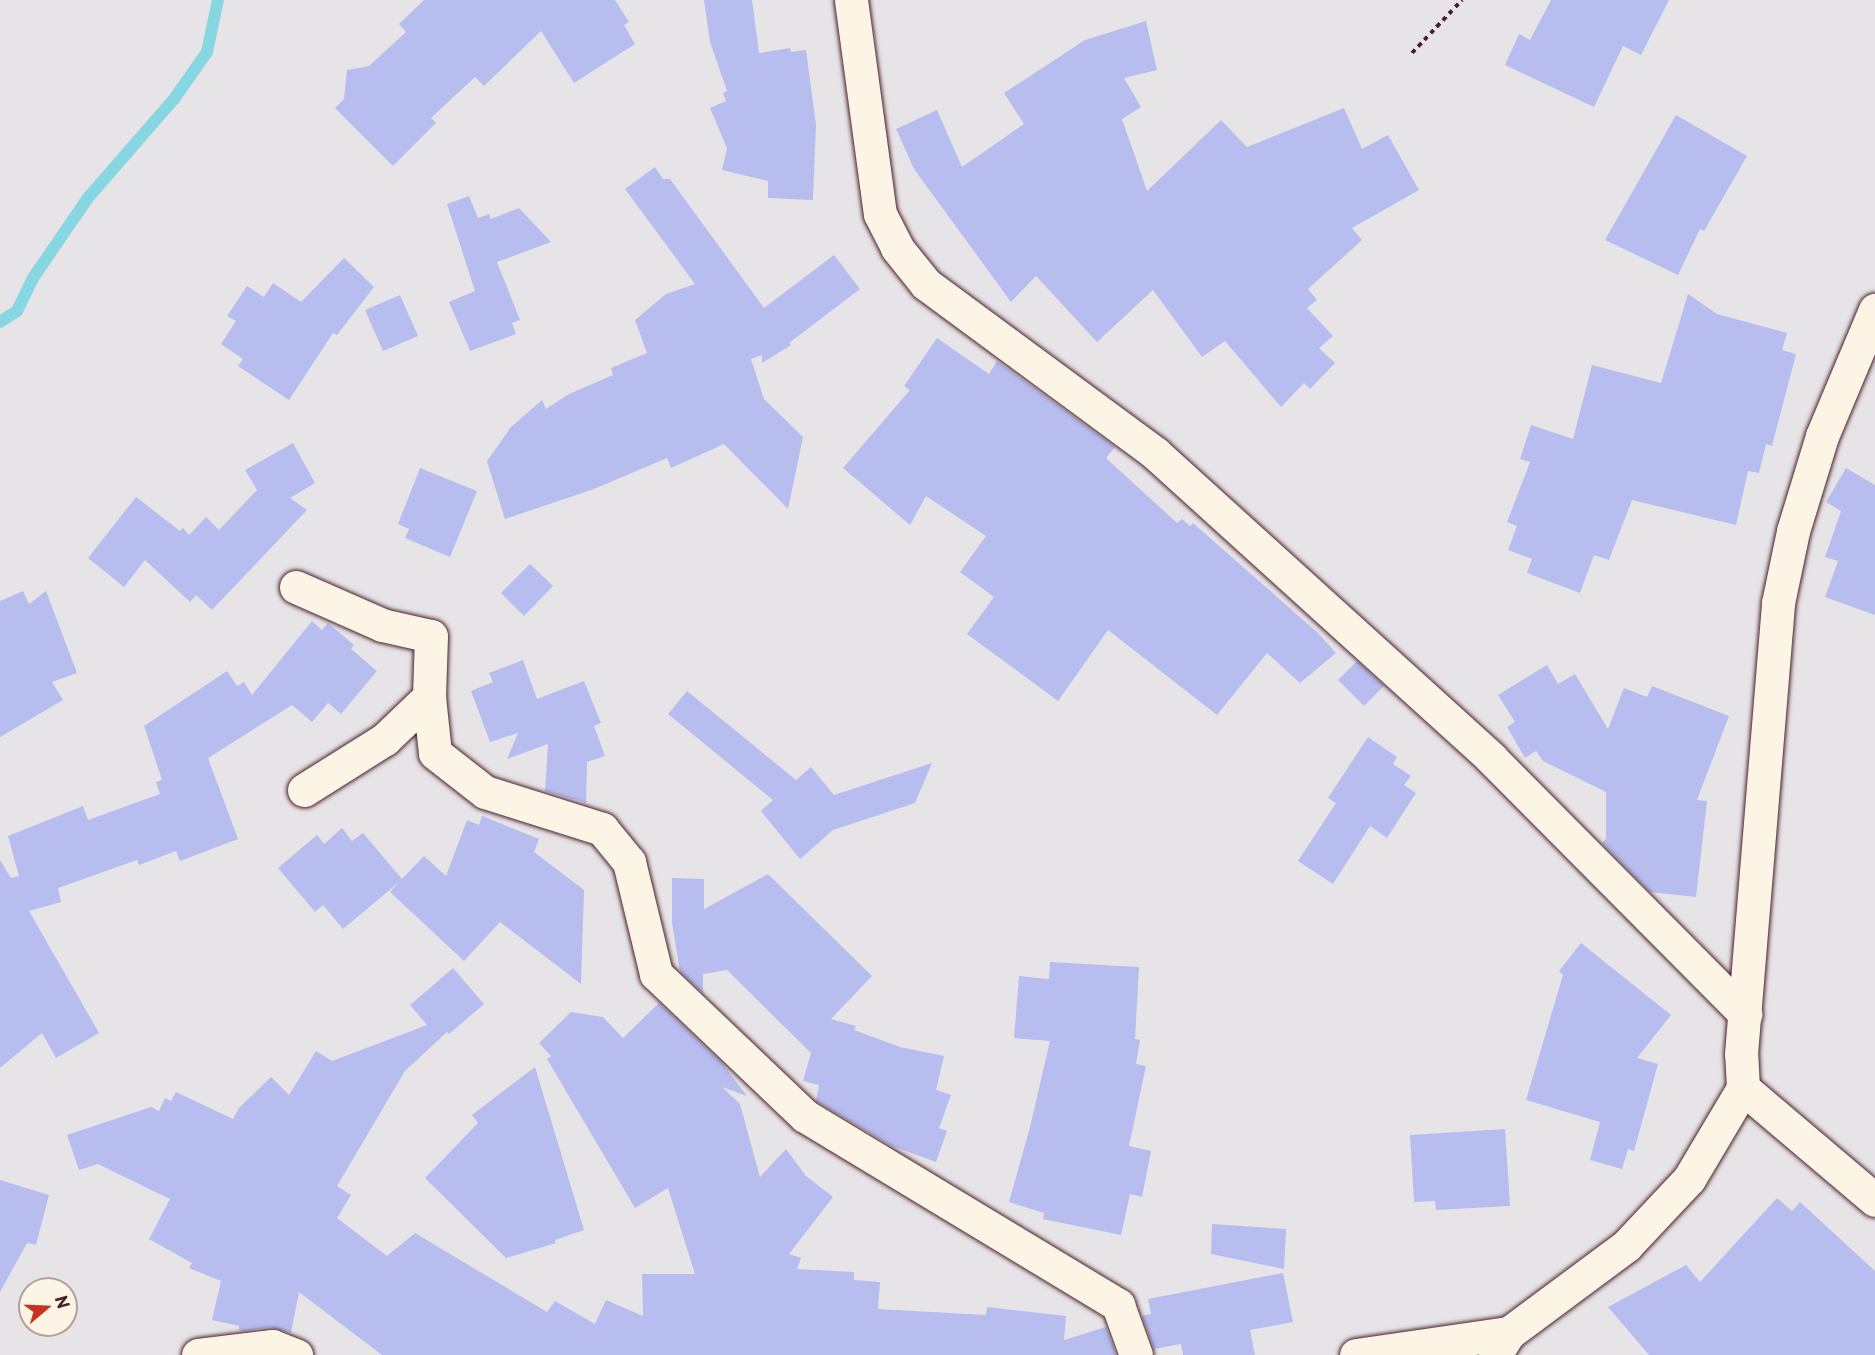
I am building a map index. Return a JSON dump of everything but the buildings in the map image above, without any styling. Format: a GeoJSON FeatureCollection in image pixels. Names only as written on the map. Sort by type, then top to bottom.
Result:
{"type":"FeatureCollection","features":[{"type":"Feature","properties":{"kind":"street"},"geometry":{"type":"LineString","coordinates":[[851,0],[880,214],[897,248],[926,284],[1155,453],[1491,758],[1745,1014]]}},
{"type":"Feature","properties":{"kind":"street"},"geometry":{"type":"LineString","coordinates":[[1356,1355],[1502,1344],[1626,1246],[1689,1179],[1743,1088],[1741,1054],[1778,603],[1793,531],[1822,436],[1875,310]]}},
{"type":"Feature","properties":{"kind":"street"},"geometry":{"type":"LineString","coordinates":[[296,587],[382,625],[431,636],[429,698],[435,753],[485,792],[602,829],[629,862],[656,974],[805,1116],[1118,1305],[1136,1355]]}},
{"type":"Feature","properties":{"kind":"street"},"geometry":{"type":"LineString","coordinates":[[304,790],[385,740],[429,698]]}},
{"type":"Feature","properties":{"kind":"street"},"geometry":{"type":"LineString","coordinates":[[1743,1088],[1875,1200]]}},
{"type":"Feature","properties":{"kind":"street"},"geometry":{"type":"LineString","coordinates":[[198,1355],[272,1346],[296,1355]]}},
{"type":"Feature","properties":{"kind":"path"},"geometry":{"type":"LineString","coordinates":[[1412,53],[1462,0]]}},
{"type":"Feature","properties":{"kind":"waterway"},"geometry":{"type":"LineString","coordinates":[[0,322],[17,311],[33,278],[87,199],[174,99],[207,52],[218,0]]}}]}
